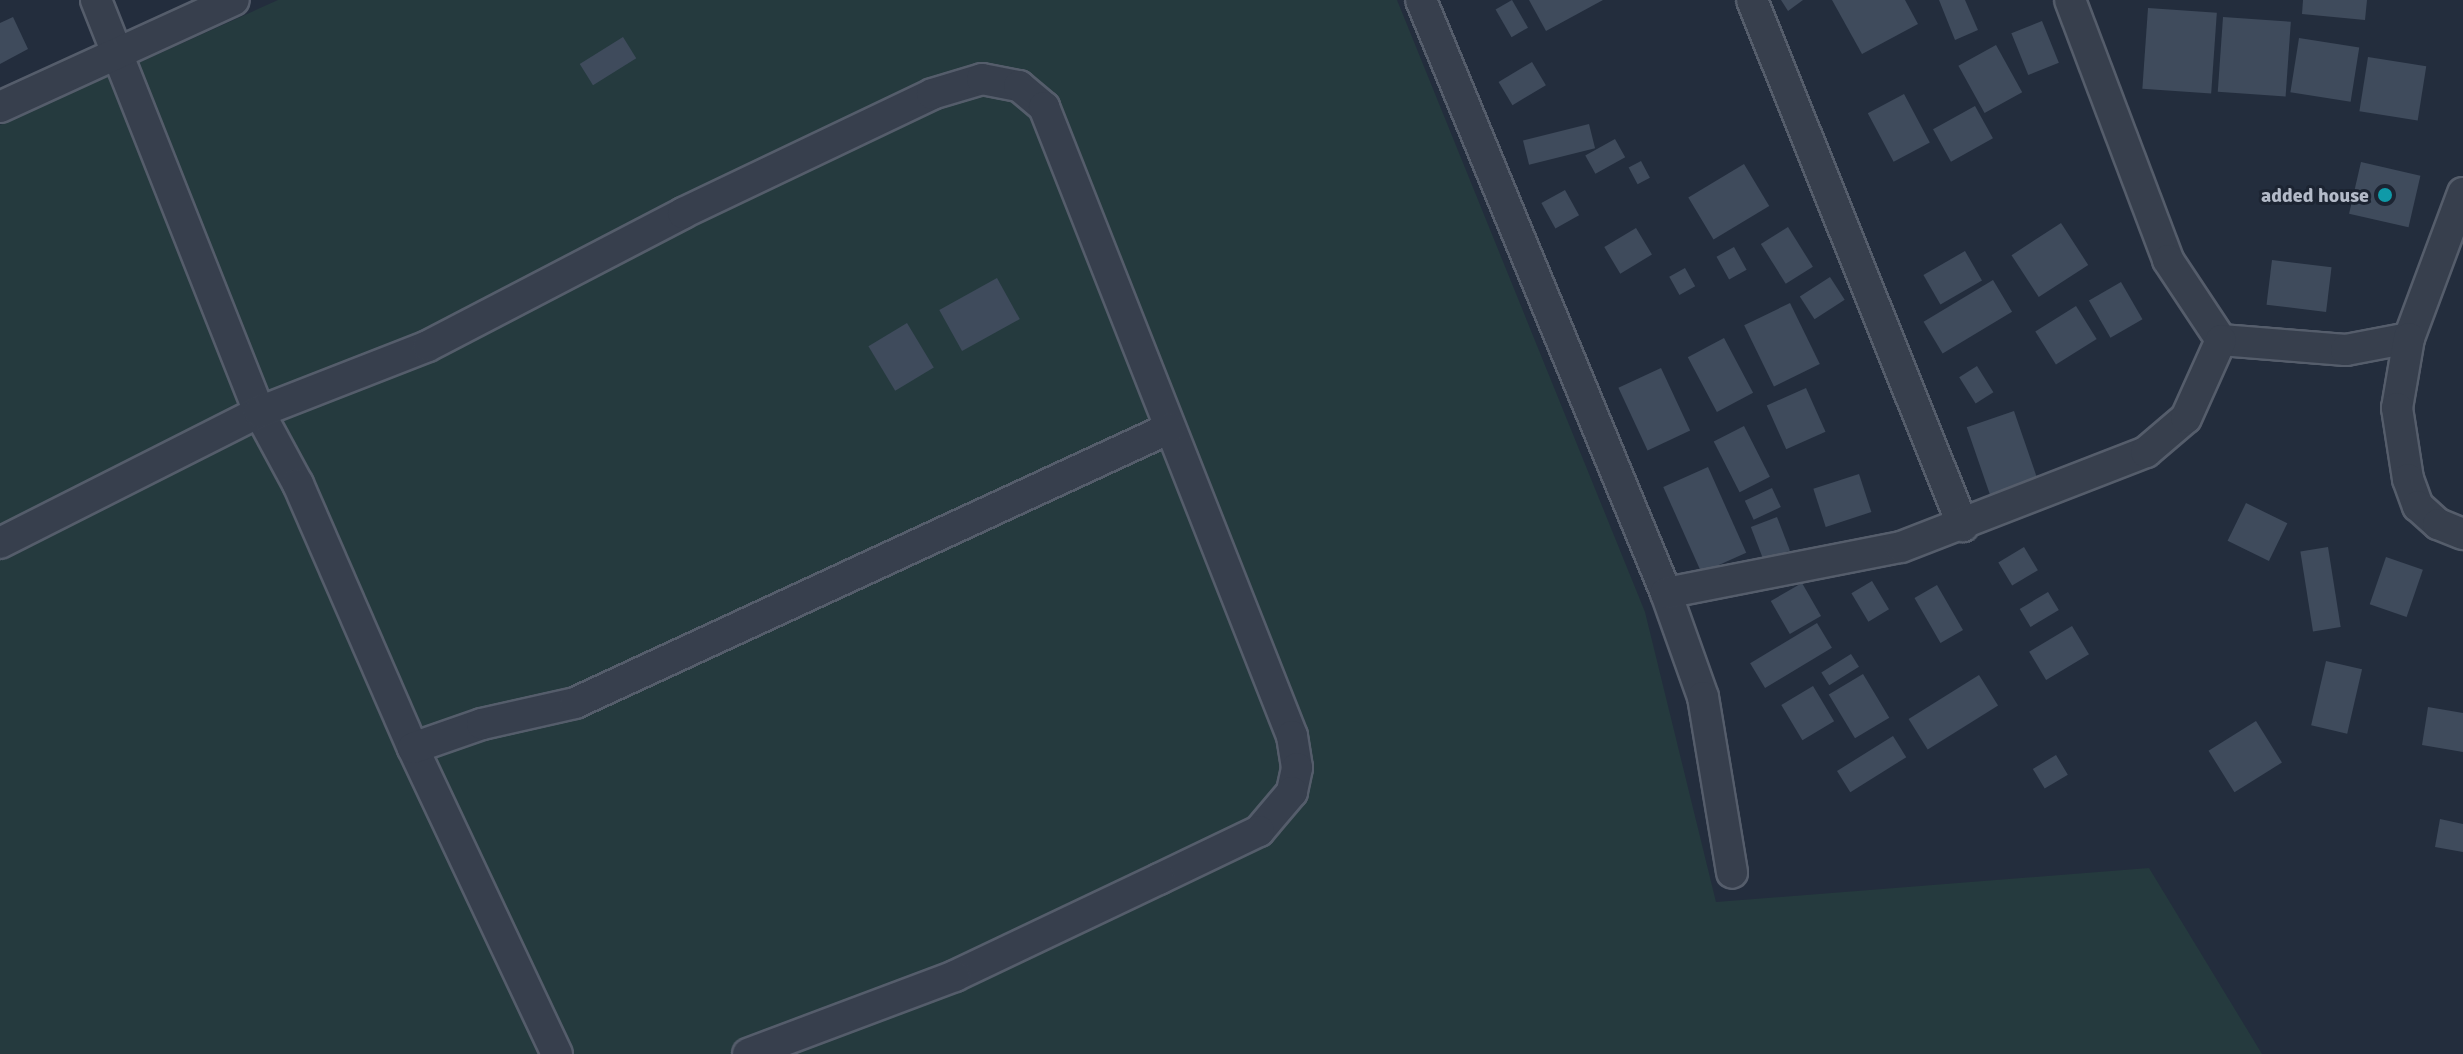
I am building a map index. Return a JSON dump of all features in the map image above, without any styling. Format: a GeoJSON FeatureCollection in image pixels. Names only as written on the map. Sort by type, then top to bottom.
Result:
{"type":"FeatureCollection","features":[{"type":"Feature","properties":{"kind":"street"},"geometry":{"type":"LineString","coordinates":[[96,0],[122,54],[259,412],[298,484],[413,748],[557,1054]]}},
{"type":"Feature","properties":{"kind":"street"},"geometry":{"type":"LineString","coordinates":[[0,107],[122,54],[234,0]]}},
{"type":"Feature","properties":{"kind":"street"},"geometry":{"type":"LineString","coordinates":[[1421,0],[1666,593],[1703,697],[1732,873]]}},
{"type":"Feature","properties":{"kind":"street"},"geometry":{"type":"LineString","coordinates":[[1752,0],[1963,526]]}},
{"type":"Feature","properties":{"kind":"street"},"geometry":{"type":"LineString","coordinates":[[2070,0],[2168,260],[2221,340]]}},
{"type":"Feature","properties":{"kind":"street"},"geometry":{"type":"LineString","coordinates":[[0,543],[259,412],[428,346],[683,213],[932,94],[982,79],[1019,86],[1044,107],[1292,736],[1297,768],[1292,792],[1259,831],[955,976],[748,1054]]}},
{"type":"Feature","properties":{"kind":"street"},"geometry":{"type":"LineString","coordinates":[[2463,193],[2409,338],[2397,408],[2408,479],[2418,506],[2438,524],[2463,534]]}},
{"type":"Feature","properties":{"kind":"street"},"geometry":{"type":"LineString","coordinates":[[2221,340],[2346,350],[2409,338]]}},
{"type":"Feature","properties":{"kind":"street"},"geometry":{"type":"LineString","coordinates":[[1666,593],[1901,547],[1963,526],[2146,452],[2186,418],[2221,340]]}},
{"type":"Feature","properties":{"kind":"street"},"geometry":{"type":"LineString","coordinates":[[413,748],[482,724],[575,703],[1170,428]]}},
{"type":"Feature","properties":{"kind":"green space"},"geometry":{"type":"Polygon","coordinates":[[[278,0],[1397,0],[1645,612],[1716,902],[2149,868],[2262,1054],[0,1054],[0,125],[278,0]]]}},
{"type":"Feature","properties":{"kind":"building"},"geometry":{"type":"Polygon","coordinates":[[[1512,0],[1528,28],[1512,37],[1496,10],[1512,0]]]}},
{"type":"Feature","properties":{"kind":"building"},"geometry":{"type":"Polygon","coordinates":[[[1529,0],[1603,0],[1546,31],[1529,0]]]}},
{"type":"Feature","properties":{"kind":"building"},"geometry":{"type":"Polygon","coordinates":[[[1781,0],[1803,0],[1788,11],[1781,0]]]}},
{"type":"Feature","properties":{"kind":"building"},"geometry":{"type":"Polygon","coordinates":[[[1832,0],[1905,0],[1918,24],[1862,54],[1832,0]]]}},
{"type":"Feature","properties":{"kind":"building"},"geometry":{"type":"Polygon","coordinates":[[[1939,0],[1965,0],[1978,30],[1955,40],[1939,0]]]}},
{"type":"Feature","properties":{"kind":"building"},"geometry":{"type":"Polygon","coordinates":[[[2303,0],[2367,0],[2365,20],[2302,14],[2303,0]]]}},
{"type":"Feature","properties":{"kind":"building"},"geometry":{"type":"Polygon","coordinates":[[[2148,8],[2217,13],[2211,94],[2142,89],[2148,8]]]}},
{"type":"Feature","properties":{"kind":"building"},"geometry":{"type":"Polygon","coordinates":[[[13,17],[28,49],[0,64],[0,23],[13,17]]]}},
{"type":"Feature","properties":{"kind":"building"},"geometry":{"type":"Polygon","coordinates":[[[2223,17],[2291,22],[2286,97],[2218,92],[2223,17]]]}},
{"type":"Feature","properties":{"kind":"building"},"geometry":{"type":"Polygon","coordinates":[[[2042,21],[2059,63],[2028,75],[2011,33],[2042,21]]]}},
{"type":"Feature","properties":{"kind":"building"},"geometry":{"type":"Polygon","coordinates":[[[623,37],[636,58],[593,85],[580,64],[623,37]]]}},
{"type":"Feature","properties":{"kind":"building"},"geometry":{"type":"Polygon","coordinates":[[[2299,38],[2359,48],[2351,102],[2290,92],[2299,38]]]}},
{"type":"Feature","properties":{"kind":"building"},"geometry":{"type":"Polygon","coordinates":[[[1996,45],[2022,92],[1985,113],[1958,66],[1996,45]]]}},
{"type":"Feature","properties":{"kind":"building"},"geometry":{"type":"Polygon","coordinates":[[[2368,57],[2426,66],[2418,121],[2359,111],[2368,57]]]}},
{"type":"Feature","properties":{"kind":"building"},"geometry":{"type":"Polygon","coordinates":[[[1532,62],[1546,85],[1512,105],[1499,82],[1532,62]]]}},
{"type":"Feature","properties":{"kind":"building"},"geometry":{"type":"Polygon","coordinates":[[[1904,94],[1930,143],[1894,162],[1868,113],[1904,94]]]}},
{"type":"Feature","properties":{"kind":"building"},"geometry":{"type":"Polygon","coordinates":[[[1975,106],[1993,138],[1951,162],[1933,129],[1975,106]]]}},
{"type":"Feature","properties":{"kind":"building"},"geometry":{"type":"Polygon","coordinates":[[[1589,124],[1595,148],[1529,165],[1523,140],[1589,124]]]}},
{"type":"Feature","properties":{"kind":"building"},"geometry":{"type":"Polygon","coordinates":[[[1615,139],[1625,157],[1595,174],[1585,155],[1615,139]]]}},
{"type":"Feature","properties":{"kind":"building"},"geometry":{"type":"Polygon","coordinates":[[[1641,161],[1650,178],[1638,184],[1629,168],[1641,161]]]}},
{"type":"Feature","properties":{"kind":"building","name":"added house"},"geometry":{"type":"Polygon","coordinates":[[[2361,162],[2420,176],[2409,227],[2349,214],[2361,162]]]}},
{"type":"Feature","properties":{"kind":"building"},"geometry":{"type":"Polygon","coordinates":[[[1744,164],[1769,206],[1714,239],[1688,197],[1744,164]]]}},
{"type":"Feature","properties":{"kind":"building"},"geometry":{"type":"Polygon","coordinates":[[[1565,190],[1579,215],[1555,228],[1541,203],[1565,190]]]}},
{"type":"Feature","properties":{"kind":"building"},"geometry":{"type":"Polygon","coordinates":[[[2061,223],[2088,265],[2039,297],[2012,255],[2061,223]]]}},
{"type":"Feature","properties":{"kind":"building"},"geometry":{"type":"Polygon","coordinates":[[[1788,227],[1813,267],[1786,284],[1761,244],[1788,227]]]}},
{"type":"Feature","properties":{"kind":"building"},"geometry":{"type":"Polygon","coordinates":[[[1636,228],[1652,255],[1620,274],[1604,247],[1636,228]]]}},
{"type":"Feature","properties":{"kind":"building"},"geometry":{"type":"Polygon","coordinates":[[[1734,247],[1747,270],[1729,279],[1717,257],[1734,247]]]}},
{"type":"Feature","properties":{"kind":"building"},"geometry":{"type":"Polygon","coordinates":[[[1965,251],[1982,280],[1940,304],[1923,275],[1965,251]]]}},
{"type":"Feature","properties":{"kind":"building"},"geometry":{"type":"Polygon","coordinates":[[[2272,260],[2332,267],[2326,312],[2267,305],[2272,260]]]}},
{"type":"Feature","properties":{"kind":"building"},"geometry":{"type":"Polygon","coordinates":[[[1685,268],[1695,286],[1679,295],[1669,277],[1685,268]]]}},
{"type":"Feature","properties":{"kind":"building"},"geometry":{"type":"Polygon","coordinates":[[[1830,277],[1845,300],[1815,319],[1800,297],[1830,277]]]}},
{"type":"Feature","properties":{"kind":"building"},"geometry":{"type":"Polygon","coordinates":[[[997,278],[1020,319],[962,351],[939,310],[997,278]]]}},
{"type":"Feature","properties":{"kind":"building"},"geometry":{"type":"Polygon","coordinates":[[[1993,280],[2012,312],[1943,353],[1924,322],[1993,280]]]}},
{"type":"Feature","properties":{"kind":"building"},"geometry":{"type":"Polygon","coordinates":[[[2121,282],[2142,319],[2110,338],[2089,300],[2121,282]]]}},
{"type":"Feature","properties":{"kind":"building"},"geometry":{"type":"Polygon","coordinates":[[[1790,303],[1820,364],[1774,386],[1744,325],[1790,303]]]}},
{"type":"Feature","properties":{"kind":"building"},"geometry":{"type":"Polygon","coordinates":[[[2076,306],[2097,339],[2056,365],[2035,331],[2076,306]]]}},
{"type":"Feature","properties":{"kind":"building"},"geometry":{"type":"Polygon","coordinates":[[[907,323],[934,368],[895,391],[868,346],[907,323]]]}},
{"type":"Feature","properties":{"kind":"building"},"geometry":{"type":"Polygon","coordinates":[[[1724,338],[1753,393],[1717,412],[1688,357],[1724,338]]]}},
{"type":"Feature","properties":{"kind":"building"},"geometry":{"type":"Polygon","coordinates":[[[1977,366],[1993,392],[1976,403],[1959,377],[1977,366]]]}},
{"type":"Feature","properties":{"kind":"building"},"geometry":{"type":"Polygon","coordinates":[[[1661,368],[1690,431],[1648,450],[1618,388],[1661,368]]]}},
{"type":"Feature","properties":{"kind":"building"},"geometry":{"type":"Polygon","coordinates":[[[1806,388],[1826,432],[1786,449],[1767,405],[1806,388]]]}},
{"type":"Feature","properties":{"kind":"building"},"geometry":{"type":"Polygon","coordinates":[[[2014,411],[2037,479],[1990,495],[1967,427],[2014,411]]]}},
{"type":"Feature","properties":{"kind":"building"},"geometry":{"type":"Polygon","coordinates":[[[1744,426],[1770,477],[1740,492],[1714,441],[1744,426]]]}},
{"type":"Feature","properties":{"kind":"building"},"geometry":{"type":"Polygon","coordinates":[[[1708,467],[1746,553],[1701,573],[1663,487],[1708,467]]]}},
{"type":"Feature","properties":{"kind":"building"},"geometry":{"type":"Polygon","coordinates":[[[1859,474],[1871,512],[1826,527],[1813,489],[1859,474]]]}},
{"type":"Feature","properties":{"kind":"building"},"geometry":{"type":"Polygon","coordinates":[[[1772,488],[1781,507],[1754,520],[1745,501],[1772,488]]]}},
{"type":"Feature","properties":{"kind":"building"},"geometry":{"type":"Polygon","coordinates":[[[2246,503],[2287,523],[2269,561],[2228,541],[2246,503]]]}},
{"type":"Feature","properties":{"kind":"building"},"geometry":{"type":"Polygon","coordinates":[[[1777,517],[1790,551],[1764,561],[1751,527],[1777,517]]]}},
{"type":"Feature","properties":{"kind":"building"},"geometry":{"type":"Polygon","coordinates":[[[2024,547],[2038,570],[2012,586],[1998,562],[2024,547]]]}},
{"type":"Feature","properties":{"kind":"building"},"geometry":{"type":"Polygon","coordinates":[[[2328,547],[2341,627],[2313,631],[2300,551],[2328,547]]]}},
{"type":"Feature","properties":{"kind":"building"},"geometry":{"type":"Polygon","coordinates":[[[2386,557],[2423,570],[2407,617],[2370,604],[2386,557]]]}},
{"type":"Feature","properties":{"kind":"building"},"geometry":{"type":"Polygon","coordinates":[[[1872,581],[1889,609],[1868,622],[1851,593],[1872,581]]]}},
{"type":"Feature","properties":{"kind":"building"},"geometry":{"type":"Polygon","coordinates":[[[1802,583],[1821,616],[1790,634],[1771,601],[1802,583]]]}},
{"type":"Feature","properties":{"kind":"building"},"geometry":{"type":"Polygon","coordinates":[[[1937,585],[1963,630],[1940,643],[1914,598],[1937,585]]]}},
{"type":"Feature","properties":{"kind":"building"},"geometry":{"type":"Polygon","coordinates":[[[2048,592],[2059,610],[2031,627],[2020,609],[2048,592]]]}},
{"type":"Feature","properties":{"kind":"building"},"geometry":{"type":"Polygon","coordinates":[[[1817,623],[1832,648],[1765,688],[1750,663],[1817,623]]]}},
{"type":"Feature","properties":{"kind":"building"},"geometry":{"type":"Polygon","coordinates":[[[2072,626],[2089,654],[2046,680],[2029,652],[2072,626]]]}},
{"type":"Feature","properties":{"kind":"building"},"geometry":{"type":"Polygon","coordinates":[[[1851,654],[1859,667],[1829,685],[1821,673],[1851,654]]]}},
{"type":"Feature","properties":{"kind":"building"},"geometry":{"type":"Polygon","coordinates":[[[2326,661],[2362,669],[2347,734],[2311,725],[2326,661]]]}},
{"type":"Feature","properties":{"kind":"building"},"geometry":{"type":"Polygon","coordinates":[[[1863,674],[1889,718],[1855,738],[1829,695],[1863,674]]]}},
{"type":"Feature","properties":{"kind":"building"},"geometry":{"type":"Polygon","coordinates":[[[1979,675],[1998,706],[1928,750],[1909,719],[1979,675]]]}},
{"type":"Feature","properties":{"kind":"building"},"geometry":{"type":"Polygon","coordinates":[[[1813,686],[1834,721],[1802,740],[1781,705],[1813,686]]]}},
{"type":"Feature","properties":{"kind":"building"},"geometry":{"type":"Polygon","coordinates":[[[2428,707],[2463,713],[2463,752],[2422,745],[2428,707]]]}},
{"type":"Feature","properties":{"kind":"building"},"geometry":{"type":"Polygon","coordinates":[[[2256,721],[2282,763],[2234,792],[2209,751],[2256,721]]]}},
{"type":"Feature","properties":{"kind":"building"},"geometry":{"type":"Polygon","coordinates":[[[1893,736],[1906,757],[1850,792],[1837,771],[1893,736]]]}},
{"type":"Feature","properties":{"kind":"building"},"geometry":{"type":"Polygon","coordinates":[[[2056,755],[2068,775],[2045,789],[2033,769],[2056,755]]]}},
{"type":"Feature","properties":{"kind":"building"},"geometry":{"type":"Polygon","coordinates":[[[2440,819],[2463,824],[2463,852],[2435,847],[2440,819]]]}},
{"type":"Feature","properties":{"kind":"place","name":"added house"},"geometry":{"type":"Point","coordinates":[2385,195]}}]}
